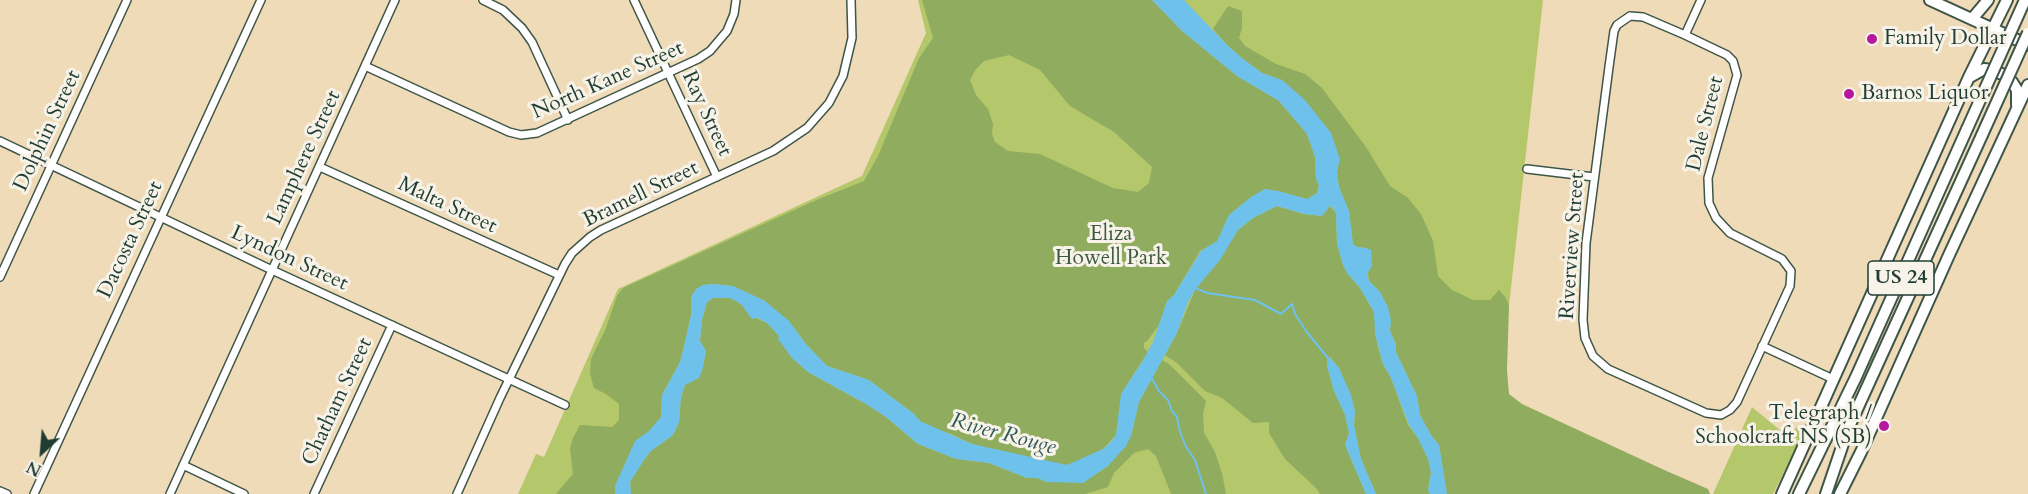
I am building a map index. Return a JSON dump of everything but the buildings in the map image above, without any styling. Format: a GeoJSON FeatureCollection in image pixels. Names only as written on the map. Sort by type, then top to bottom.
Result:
{"type":"FeatureCollection","features":[{"type":"Feature","properties":{"kind":"main road"},"geometry":{"type":"LineString","coordinates":[[1930,0],[2028,45]]}},
{"type":"Feature","properties":{"kind":"main road"},"geometry":{"type":"LineString","coordinates":[[1972,19],[1988,0]]}},
{"type":"Feature","properties":{"kind":"main road","name":"US 24"},"geometry":{"type":"LineString","coordinates":[[1799,494],[1866,356],[2025,0]]}},
{"type":"Feature","properties":{"kind":"main road"},"geometry":{"type":"LineString","coordinates":[[1782,494],[1969,78],[2006,3]]}},
{"type":"Feature","properties":{"kind":"main road","name":"US 24"},"geometry":{"type":"LineString","coordinates":[[1826,494],[1848,429],[2028,33]]}},
{"type":"Feature","properties":{"kind":"main road"},"geometry":{"type":"LineString","coordinates":[[1969,78],[1984,69],[2004,75],[2017,90],[2017,108]]}},
{"type":"Feature","properties":{"kind":"main road"},"geometry":{"type":"LineString","coordinates":[[1840,494],[2028,85]]}},
{"type":"Feature","properties":{"kind":"street","name":"Dolphin Street"},"geometry":{"type":"LineString","coordinates":[[0,277],[127,0]]}},
{"type":"Feature","properties":{"kind":"street","name":"Dacosta Street"},"geometry":{"type":"LineString","coordinates":[[34,494],[261,0]]}},
{"type":"Feature","properties":{"kind":"street","name":"Lamphere Street"},"geometry":{"type":"LineString","coordinates":[[170,494],[395,0]]}},
{"type":"Feature","properties":{"kind":"street"},"geometry":{"type":"LineString","coordinates":[[483,0],[503,10],[522,28],[568,120]]}},
{"type":"Feature","properties":{"kind":"street","name":"Ray Street"},"geometry":{"type":"LineString","coordinates":[[634,0],[717,177]]}},
{"type":"Feature","properties":{"kind":"street","name":"North Kane Street"},"geometry":{"type":"LineString","coordinates":[[365,66],[516,134],[537,133],[698,59],[717,45],[731,23],[736,0]]}},
{"type":"Feature","properties":{"kind":"street","name":"Bramell Street"},"geometry":{"type":"LineString","coordinates":[[457,494],[559,275],[572,254],[590,237],[785,145],[807,128],[819,116],[836,90],[847,64],[852,38],[851,0]]}},
{"type":"Feature","properties":{"kind":"street"},"geometry":{"type":"LineString","coordinates":[[1685,35],[1701,0]]}},
{"type":"Feature","properties":{"kind":"street","name":"Riverview Street"},"geometry":{"type":"LineString","coordinates":[[1685,35],[1637,16],[1623,19],[1617,25],[1612,43],[1586,243],[1583,330],[1588,347],[1600,363],[1608,369],[1706,413],[1721,415],[1734,406],[1762,346]]}},
{"type":"Feature","properties":{"kind":"street","name":"Dale Street"},"geometry":{"type":"LineString","coordinates":[[1685,35],[1727,55],[1737,71],[1708,178],[1708,195],[1712,212],[1730,234],[1782,259],[1791,271],[1790,286],[1762,346]]}},
{"type":"Feature","properties":{"kind":"street","name":"Lyndon Street"},"geometry":{"type":"LineString","coordinates":[[0,141],[565,405]]}},
{"type":"Feature","properties":{"kind":"street","name":"Malta Street"},"geometry":{"type":"LineString","coordinates":[[320,167],[559,275]]}},
{"type":"Feature","properties":{"kind":"street"},"geometry":{"type":"LineString","coordinates":[[1527,169],[1594,177]]}},
{"type":"Feature","properties":{"kind":"street","name":"Chatham Street"},"geometry":{"type":"LineString","coordinates":[[314,494],[392,325]]}},
{"type":"Feature","properties":{"kind":"street"},"geometry":{"type":"LineString","coordinates":[[1762,346],[1833,379]]}},
{"type":"Feature","properties":{"kind":"street"},"geometry":{"type":"LineString","coordinates":[[183,465],[244,494]]}},
{"type":"Feature","properties":{"kind":"street"},"geometry":{"type":"LineString","coordinates":[[0,491],[7,494]]}},
{"type":"Feature","properties":{"kind":"green space","name":"Eliza Howell Park"},"geometry":{"type":"Polygon","coordinates":[[[918,0],[1543,0],[1499,396],[1702,494],[518,494],[536,454],[544,457],[618,289],[862,176],[926,33],[918,0]]]}},
{"type":"Feature","properties":{"kind":"green space"},"geometry":{"type":"Polygon","coordinates":[[[922,0],[1152,0],[1182,31],[1237,76],[1279,101],[1307,134],[1315,157],[1316,179],[1319,185],[1317,193],[1307,199],[1278,191],[1251,197],[1229,215],[1217,242],[1200,251],[1174,295],[1167,301],[1159,325],[1144,343],[1144,348],[1148,352],[1126,386],[1116,435],[1103,449],[1078,461],[1067,465],[1052,463],[972,444],[937,430],[920,421],[869,380],[827,366],[796,330],[765,301],[733,286],[713,284],[703,285],[691,297],[691,315],[683,351],[680,362],[662,395],[661,417],[635,442],[615,486],[615,494],[556,494],[573,474],[570,449],[580,425],[612,427],[619,420],[619,404],[594,388],[590,374],[591,359],[606,328],[617,296],[623,288],[814,201],[864,181],[878,156],[919,58],[933,38],[922,0]],[[1009,55],[984,61],[976,69],[970,80],[976,95],[988,109],[995,142],[1008,151],[1040,154],[1113,188],[1138,192],[1149,183],[1152,167],[1114,132],[1070,106],[1040,70],[1009,55]]]}},
{"type":"Feature","properties":{"kind":"green space"},"geometry":{"type":"Polygon","coordinates":[[[1228,6],[1242,11],[1242,28],[1239,38],[1245,46],[1276,64],[1305,74],[1322,88],[1366,147],[1390,186],[1407,197],[1421,214],[1433,241],[1438,276],[1452,290],[1473,300],[1490,300],[1499,290],[1506,298],[1509,305],[1507,370],[1509,394],[1522,404],[1708,489],[1710,494],[1447,494],[1439,445],[1420,415],[1417,396],[1396,352],[1396,344],[1390,331],[1380,292],[1369,281],[1366,248],[1353,245],[1349,211],[1339,187],[1337,172],[1339,159],[1331,133],[1282,80],[1262,73],[1243,59],[1213,29],[1228,6]]]}},
{"type":"Feature","properties":{"kind":"green space"},"geometry":{"type":"Polygon","coordinates":[[[1277,206],[1304,214],[1321,216],[1330,206],[1336,213],[1337,244],[1343,265],[1374,312],[1377,344],[1383,364],[1391,378],[1408,425],[1418,438],[1428,459],[1431,473],[1428,490],[1430,494],[1376,494],[1361,459],[1354,425],[1355,411],[1339,368],[1330,357],[1327,359],[1327,366],[1334,391],[1345,415],[1349,433],[1345,445],[1366,494],[1320,494],[1285,459],[1269,433],[1269,422],[1253,423],[1222,398],[1205,391],[1177,363],[1165,355],[1195,290],[1238,230],[1253,218],[1277,206]]]}},
{"type":"Feature","properties":{"kind":"green space"},"geometry":{"type":"Polygon","coordinates":[[[713,298],[730,298],[742,305],[749,315],[767,323],[779,336],[792,358],[808,372],[886,417],[918,444],[956,459],[989,463],[1027,478],[1037,478],[1047,482],[1083,482],[1108,466],[1131,436],[1139,402],[1162,360],[1169,364],[1206,401],[1203,414],[1204,433],[1215,452],[1226,494],[1171,494],[1156,456],[1148,449],[1134,453],[1114,473],[1108,487],[1085,494],[631,494],[630,482],[635,472],[651,451],[673,435],[679,422],[681,397],[685,385],[702,371],[706,351],[700,341],[702,320],[707,302],[713,298]]]}},
{"type":"Feature","properties":{"kind":"green space"},"geometry":{"type":"Polygon","coordinates":[[[1752,407],[1787,436],[1792,435],[1796,427],[1803,432],[1803,435],[1773,494],[1713,494],[1752,407]]]}},
{"type":"Feature","properties":{"kind":"water"},"geometry":{"type":"Polygon","coordinates":[[[1152,0],[1184,0],[1243,59],[1262,73],[1282,80],[1305,100],[1331,133],[1340,159],[1337,172],[1339,187],[1349,211],[1353,244],[1371,250],[1372,266],[1367,274],[1369,281],[1380,292],[1388,307],[1391,320],[1390,331],[1396,345],[1396,352],[1417,396],[1420,415],[1439,445],[1447,494],[1430,494],[1428,490],[1431,473],[1428,459],[1409,425],[1391,378],[1383,364],[1375,334],[1374,312],[1343,265],[1337,244],[1336,213],[1331,205],[1322,216],[1304,214],[1277,206],[1253,218],[1238,230],[1220,260],[1188,302],[1177,333],[1139,402],[1131,436],[1126,446],[1108,466],[1083,483],[1047,482],[1037,478],[1027,478],[989,463],[956,459],[918,444],[886,417],[808,372],[792,358],[778,339],[779,336],[767,323],[758,318],[752,319],[742,305],[730,298],[713,298],[707,302],[702,320],[700,341],[706,351],[702,371],[699,378],[685,385],[681,397],[679,422],[673,435],[646,457],[630,482],[631,494],[615,494],[615,486],[635,441],[649,431],[661,417],[662,395],[680,362],[683,351],[691,315],[691,297],[696,289],[703,285],[733,286],[765,301],[789,321],[805,343],[827,366],[869,380],[920,421],[972,444],[1067,465],[1103,449],[1110,443],[1116,435],[1121,394],[1153,342],[1167,301],[1174,295],[1201,251],[1217,241],[1229,215],[1265,189],[1307,199],[1317,193],[1319,186],[1316,179],[1315,157],[1307,134],[1279,101],[1237,76],[1182,31],[1152,0]]]}},
{"type":"Feature","properties":{"kind":"water"},"geometry":{"type":"Polygon","coordinates":[[[1329,357],[1339,368],[1351,395],[1361,459],[1376,494],[1366,494],[1345,445],[1349,433],[1345,415],[1334,391],[1327,366],[1329,357]]]}},
{"type":"Feature","properties":{"kind":"waterway"},"geometry":{"type":"LineString","coordinates":[[1195,288],[1207,293],[1255,300],[1281,314],[1292,304],[1295,314],[1306,331],[1328,358]]}},
{"type":"Feature","properties":{"kind":"waterway"},"geometry":{"type":"LineString","coordinates":[[1151,377],[1177,417],[1180,432],[1195,460],[1206,494]]}},
{"type":"Feature","properties":{"kind":"place","name":"Family Dollar"},"geometry":{"type":"Point","coordinates":[1872,39]}},
{"type":"Feature","properties":{"kind":"place","name":"Barnos Liquor"},"geometry":{"type":"Point","coordinates":[1849,94]}},
{"type":"Feature","properties":{"kind":"place","name":"Telegraph / Schoolcraft NS (SB)"},"geometry":{"type":"Point","coordinates":[1884,426]}},
{"type":"Feature","properties":{"kind":"water label","name":"River Rouge"},"geometry":{"type":"Point","coordinates":[1003,435]}}]}
